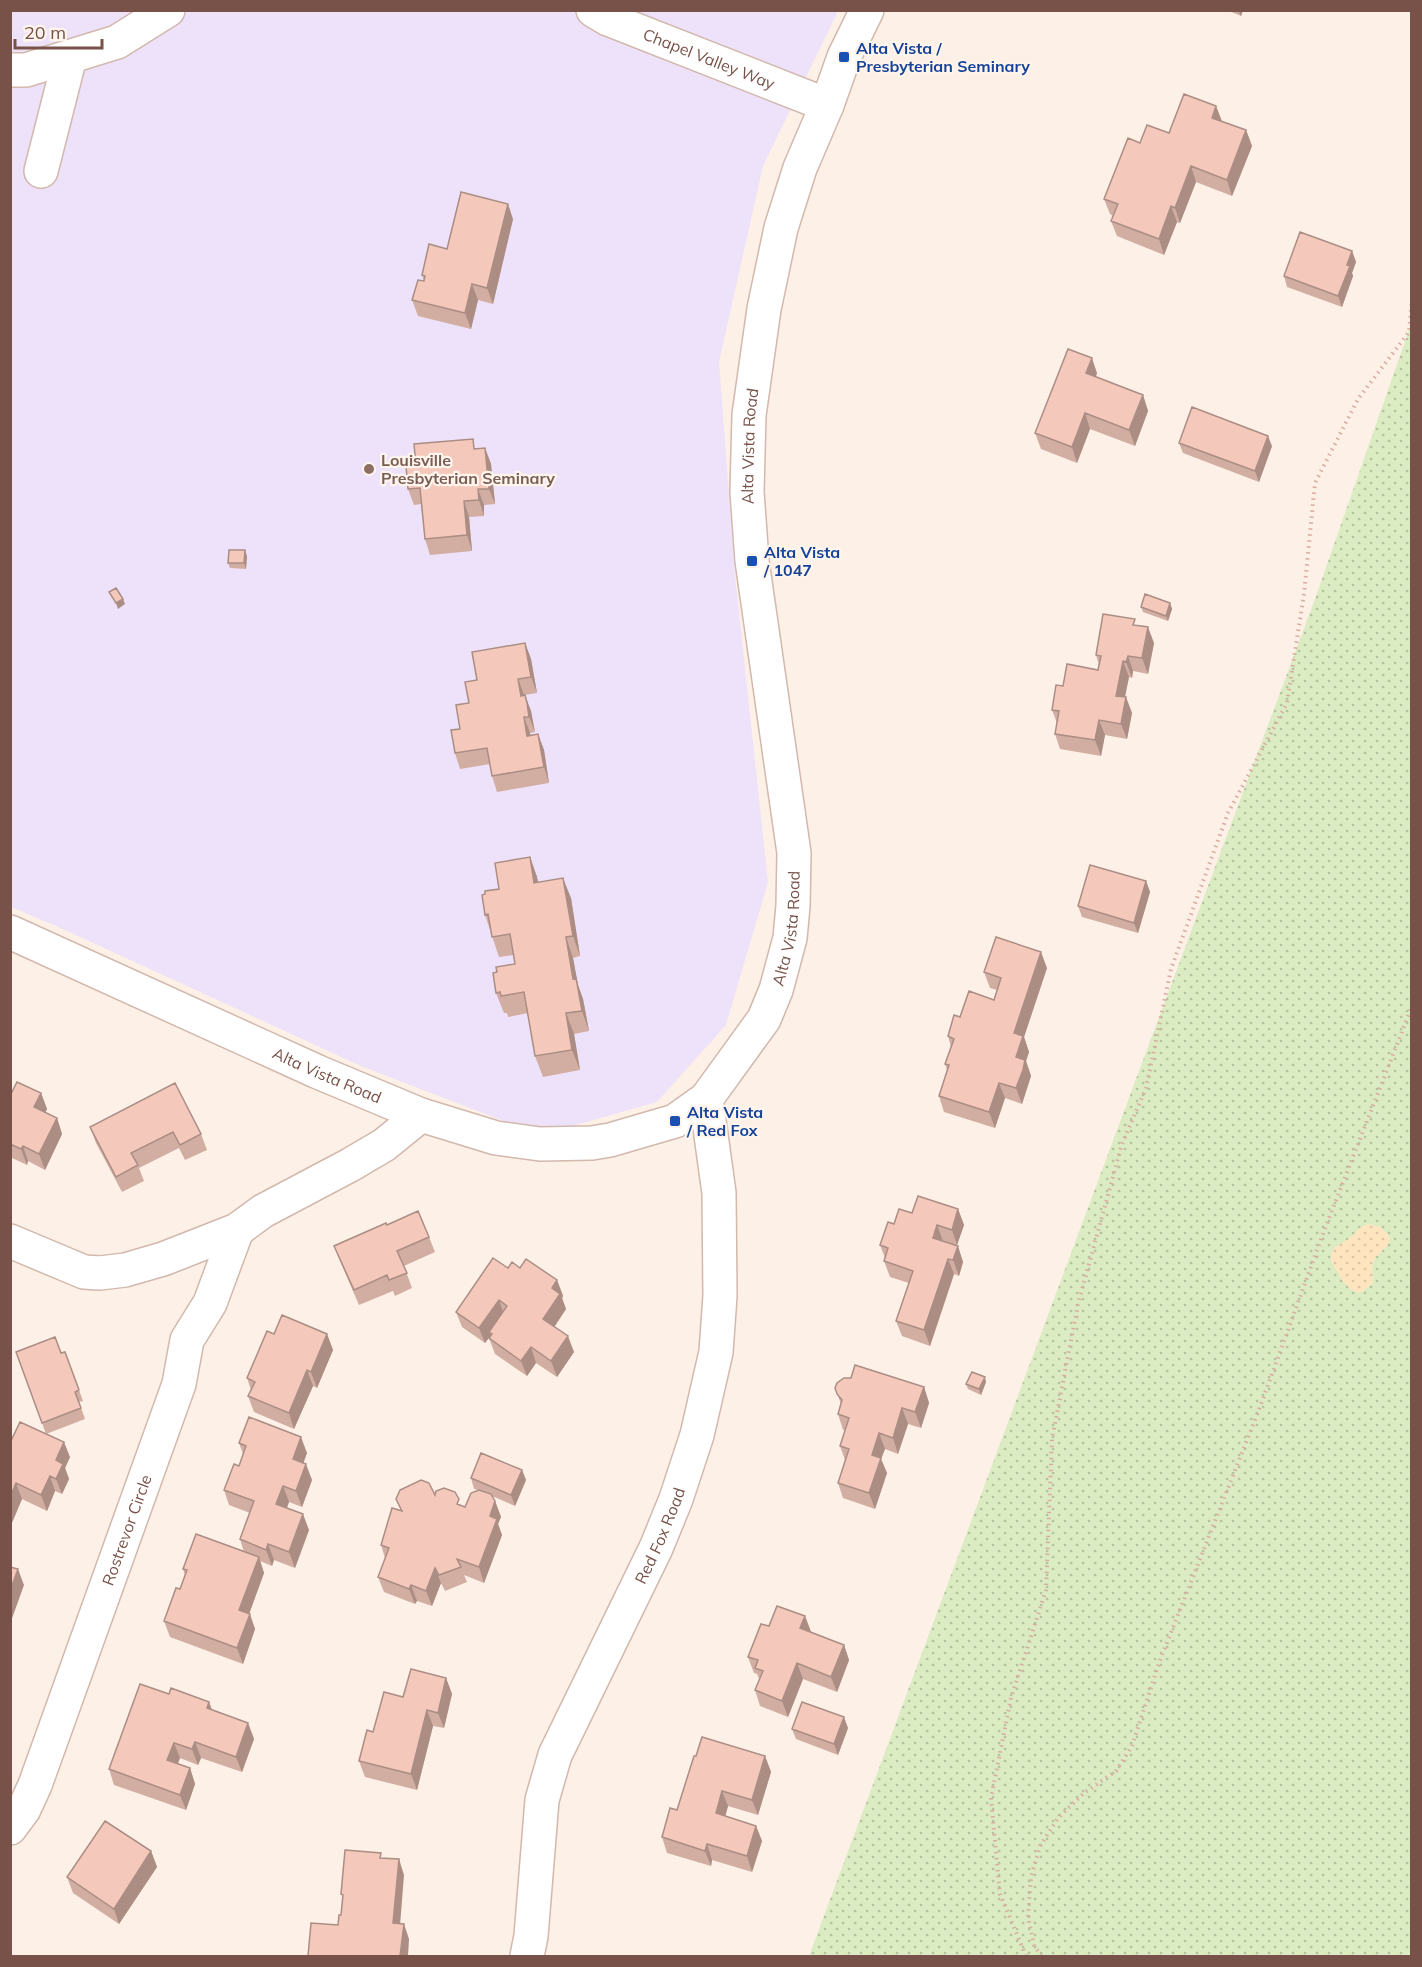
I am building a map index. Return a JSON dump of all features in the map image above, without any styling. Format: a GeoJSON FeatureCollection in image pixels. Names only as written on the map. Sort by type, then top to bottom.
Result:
{"type":"FeatureCollection","features":[{"type":"Feature","properties":{"kind":"street"},"geometry":{"type":"LineString","coordinates":[[10,70],[26,70],[117,42],[168,10]]}},
{"type":"Feature","properties":{"kind":"street","name":"Chapel Valley Way"},"geometry":{"type":"LineString","coordinates":[[593,10],[608,19],[827,105]]}},
{"type":"Feature","properties":{"kind":"street","name":"Alta Vista Road"},"geometry":{"type":"LineString","coordinates":[[10,932],[318,1072],[421,1115],[496,1138],[540,1144],[592,1143],[610,1140],[675,1121],[706,1099],[764,1019],[776,990],[790,938],[794,853],[752,561],[747,492],[749,415],[764,309],[782,228],[800,168],[827,105],[844,57],[867,10]]}},
{"type":"Feature","properties":{"kind":"street"},"geometry":{"type":"LineString","coordinates":[[41,171],[70,57]]}},
{"type":"Feature","properties":{"kind":"street","name":"Red Fox Road"},"geometry":{"type":"LineString","coordinates":[[527,1956],[531,1936],[542,1800],[555,1755],[656,1548],[676,1499],[697,1435],[716,1352],[720,1296],[719,1193],[706,1099]]}},
{"type":"Feature","properties":{"kind":"street"},"geometry":{"type":"LineString","coordinates":[[10,1241],[65,1266],[84,1272],[125,1270],[163,1259],[237,1230],[262,1211],[376,1150],[421,1115]]}},
{"type":"Feature","properties":{"kind":"street","name":"Rostrevor Circle"},"geometry":{"type":"LineString","coordinates":[[10,1828],[24,1809],[35,1785],[178,1384],[187,1340],[210,1303],[237,1230]]}},
{"type":"Feature","properties":{"kind":"path"},"geometry":{"type":"LineString","coordinates":[[1026,1956],[1000,1894],[991,1798],[1011,1698],[1046,1590],[1052,1439],[1078,1304],[1122,1144],[1146,1088],[1172,969],[1228,813],[1287,703],[1304,594],[1315,483],[1358,399],[1409,332],[1412,299]]}},
{"type":"Feature","properties":{"kind":"path"},"geometry":{"type":"LineString","coordinates":[[1041,1956],[1034,1945],[1028,1917],[1031,1877],[1040,1846],[1058,1818],[1084,1793],[1116,1772],[1132,1746],[1159,1663],[1260,1407],[1324,1231],[1412,1006]]}},
{"type":"Feature","properties":{"kind":"shaded area","name":"Louisville Presbyterian Seminary"},"geometry":{"type":"Polygon","coordinates":[[[10,11],[838,11],[763,166],[719,362],[735,575],[768,882],[726,1025],[657,1102],[540,1135],[361,1066],[11,907],[10,11]]]}},
{"type":"Feature","properties":{"kind":"green space"},"geometry":{"type":"Polygon","coordinates":[[[1411,324],[1411,1956],[809,1956],[1315,599],[1411,324]]]}},
{"type":"Feature","properties":{"kind":"sand"},"geometry":{"type":"Polygon","coordinates":[[[1368,1224],[1381,1227],[1390,1238],[1373,1263],[1373,1283],[1360,1293],[1351,1290],[1343,1281],[1331,1261],[1331,1254],[1334,1248],[1354,1235],[1359,1228],[1368,1224]]]}},
{"type":"Feature","properties":{"kind":"building"},"geometry":{"type":"Polygon","coordinates":[[[1184,94],[1216,106],[1212,118],[1246,130],[1227,180],[1191,166],[1175,208],[1171,206],[1159,239],[1111,221],[1118,204],[1104,199],[1128,138],[1140,143],[1147,125],[1169,133],[1184,94]]]}},
{"type":"Feature","properties":{"kind":"building"},"geometry":{"type":"Polygon","coordinates":[[[461,192],[508,204],[487,288],[472,284],[465,313],[412,300],[418,280],[424,281],[425,276],[422,275],[429,244],[447,249],[461,192]]]}},
{"type":"Feature","properties":{"kind":"building"},"geometry":{"type":"Polygon","coordinates":[[[1300,232],[1352,251],[1347,265],[1350,266],[1338,296],[1284,276],[1300,232]]]}},
{"type":"Feature","properties":{"kind":"building"},"geometry":{"type":"Polygon","coordinates":[[[1068,349],[1092,358],[1086,373],[1143,395],[1129,430],[1085,413],[1072,447],[1035,433],[1068,349]]]}},
{"type":"Feature","properties":{"kind":"building"},"geometry":{"type":"Polygon","coordinates":[[[1192,407],[1268,436],[1255,471],[1179,443],[1192,407]]]}},
{"type":"Feature","properties":{"kind":"building"},"geometry":{"type":"Polygon","coordinates":[[[473,439],[474,449],[485,448],[489,489],[478,489],[479,500],[464,501],[467,535],[425,539],[420,488],[408,489],[406,466],[416,465],[414,444],[473,439]]]}},
{"type":"Feature","properties":{"kind":"building"},"geometry":{"type":"Polygon","coordinates":[[[229,550],[245,550],[244,563],[228,563],[229,550]]]}},
{"type":"Feature","properties":{"kind":"building"},"geometry":{"type":"Polygon","coordinates":[[[116,588],[123,599],[116,603],[109,592],[116,588]]]}},
{"type":"Feature","properties":{"kind":"building"},"geometry":{"type":"Polygon","coordinates":[[[1145,594],[1170,603],[1166,616],[1141,607],[1145,594]]]}},
{"type":"Feature","properties":{"kind":"building"},"geometry":{"type":"Polygon","coordinates":[[[1103,614],[1135,619],[1133,625],[1148,627],[1142,658],[1128,656],[1126,662],[1123,661],[1116,696],[1126,697],[1121,724],[1099,720],[1095,740],[1055,734],[1059,711],[1052,710],[1056,685],[1063,686],[1067,664],[1098,670],[1101,656],[1096,655],[1103,614]]]}},
{"type":"Feature","properties":{"kind":"building"},"geometry":{"type":"Polygon","coordinates":[[[525,643],[531,677],[518,679],[521,696],[525,695],[527,703],[529,717],[524,717],[527,736],[538,734],[544,767],[492,776],[487,748],[455,753],[451,730],[460,729],[456,705],[469,703],[465,682],[477,680],[472,652],[525,643]]]}},
{"type":"Feature","properties":{"kind":"building"},"geometry":{"type":"Polygon","coordinates":[[[530,857],[534,883],[563,878],[573,936],[566,937],[573,979],[576,978],[582,1011],[566,1013],[572,1050],[535,1056],[524,992],[501,996],[500,992],[496,993],[493,973],[497,972],[496,967],[515,964],[510,934],[492,937],[482,895],[485,891],[499,889],[495,863],[530,857]]]}},
{"type":"Feature","properties":{"kind":"building"},"geometry":{"type":"Polygon","coordinates":[[[1090,865],[1146,881],[1134,923],[1078,906],[1090,865]]]}},
{"type":"Feature","properties":{"kind":"building"},"geometry":{"type":"Polygon","coordinates":[[[996,937],[1041,952],[1014,1033],[1023,1036],[1016,1057],[1025,1060],[1023,1070],[1016,1088],[999,1083],[989,1112],[939,1096],[949,1065],[945,1064],[954,1039],[948,1036],[954,1015],[960,1017],[969,991],[994,1000],[1001,978],[984,972],[996,937]]]}},
{"type":"Feature","properties":{"kind":"building"},"geometry":{"type":"Polygon","coordinates":[[[17,1082],[41,1093],[34,1107],[57,1118],[39,1154],[23,1146],[21,1149],[10,1144],[10,1096],[17,1082]]]}},
{"type":"Feature","properties":{"kind":"building"},"geometry":{"type":"Polygon","coordinates":[[[175,1083],[201,1134],[180,1145],[173,1132],[131,1153],[138,1165],[116,1177],[90,1127],[175,1083]]]}},
{"type":"Feature","properties":{"kind":"building"},"geometry":{"type":"Polygon","coordinates":[[[918,1196],[958,1209],[952,1230],[937,1225],[933,1238],[958,1246],[953,1260],[948,1259],[924,1330],[896,1321],[913,1271],[884,1261],[888,1248],[880,1245],[888,1222],[894,1224],[899,1209],[912,1213],[918,1196]]]}},
{"type":"Feature","properties":{"kind":"building"},"geometry":{"type":"Polygon","coordinates":[[[418,1211],[429,1237],[397,1251],[407,1273],[389,1280],[387,1275],[354,1290],[334,1246],[418,1211]]]}},
{"type":"Feature","properties":{"kind":"building"},"geometry":{"type":"Polygon","coordinates":[[[493,1258],[508,1268],[512,1262],[520,1268],[526,1259],[557,1280],[552,1288],[560,1294],[543,1319],[568,1336],[551,1361],[531,1347],[521,1361],[489,1338],[492,1334],[489,1332],[507,1306],[499,1300],[479,1328],[456,1312],[493,1258]]]}},
{"type":"Feature","properties":{"kind":"building"},"geometry":{"type":"Polygon","coordinates":[[[282,1315],[327,1334],[311,1372],[307,1370],[289,1413],[248,1396],[255,1382],[247,1378],[267,1331],[274,1334],[282,1315]]]}},
{"type":"Feature","properties":{"kind":"building"},"geometry":{"type":"Polygon","coordinates":[[[55,1337],[61,1353],[65,1352],[79,1390],[75,1392],[81,1408],[42,1423],[16,1352],[55,1337]]]}},
{"type":"Feature","properties":{"kind":"building"},"geometry":{"type":"Polygon","coordinates":[[[855,1365],[924,1387],[915,1412],[902,1408],[893,1438],[879,1433],[872,1455],[881,1458],[869,1493],[838,1483],[849,1449],[840,1446],[849,1418],[838,1414],[842,1400],[835,1388],[837,1383],[844,1378],[851,1378],[855,1365]]]}},
{"type":"Feature","properties":{"kind":"building"},"geometry":{"type":"Polygon","coordinates":[[[972,1372],[985,1377],[979,1389],[966,1384],[972,1372]]]}},
{"type":"Feature","properties":{"kind":"building"},"geometry":{"type":"Polygon","coordinates":[[[249,1417],[301,1437],[293,1459],[306,1464],[296,1491],[283,1486],[276,1504],[303,1514],[289,1552],[268,1544],[266,1550],[240,1539],[254,1501],[224,1490],[234,1464],[239,1466],[246,1446],[239,1443],[249,1417]]]}},
{"type":"Feature","properties":{"kind":"building"},"geometry":{"type":"Polygon","coordinates":[[[20,1422],[64,1442],[56,1460],[63,1464],[56,1479],[50,1476],[41,1495],[16,1483],[10,1497],[10,1443],[20,1422]]]}},
{"type":"Feature","properties":{"kind":"building"},"geometry":{"type":"Polygon","coordinates":[[[481,1453],[522,1470],[511,1495],[471,1478],[481,1453]]]}},
{"type":"Feature","properties":{"kind":"building"},"geometry":{"type":"Polygon","coordinates":[[[421,1480],[429,1483],[435,1495],[436,1491],[444,1488],[455,1492],[459,1499],[457,1504],[465,1507],[471,1493],[479,1490],[491,1494],[495,1501],[490,1516],[497,1519],[479,1567],[457,1559],[461,1567],[439,1575],[435,1568],[426,1591],[411,1585],[409,1589],[378,1577],[389,1548],[381,1545],[392,1508],[402,1511],[396,1499],[400,1490],[421,1480]]]}},
{"type":"Feature","properties":{"kind":"building"},"geometry":{"type":"Polygon","coordinates":[[[196,1534],[259,1557],[239,1610],[250,1614],[237,1648],[164,1621],[176,1588],[180,1589],[187,1570],[183,1569],[196,1534]]]}},
{"type":"Feature","properties":{"kind":"building"},"geometry":{"type":"Polygon","coordinates":[[[10,1567],[18,1569],[10,1591],[10,1567]]]}},
{"type":"Feature","properties":{"kind":"building"},"geometry":{"type":"Polygon","coordinates":[[[777,1606],[805,1616],[800,1628],[844,1645],[831,1677],[797,1663],[782,1701],[755,1690],[763,1671],[755,1668],[758,1660],[748,1657],[761,1624],[769,1626],[777,1606]]]}},
{"type":"Feature","properties":{"kind":"building"},"geometry":{"type":"Polygon","coordinates":[[[411,1669],[446,1678],[438,1713],[427,1710],[411,1774],[359,1761],[367,1730],[373,1732],[384,1692],[403,1697],[411,1669]]]}},
{"type":"Feature","properties":{"kind":"building"},"geometry":{"type":"Polygon","coordinates":[[[140,1684],[169,1694],[171,1688],[209,1702],[207,1708],[248,1723],[236,1757],[195,1742],[192,1749],[174,1743],[167,1760],[190,1768],[180,1795],[109,1769],[140,1684]]]}},
{"type":"Feature","properties":{"kind":"building"},"geometry":{"type":"Polygon","coordinates":[[[802,1702],[844,1717],[834,1744],[792,1729],[802,1702]]]}},
{"type":"Feature","properties":{"kind":"building"},"geometry":{"type":"Polygon","coordinates":[[[702,1737],[765,1756],[752,1800],[722,1791],[716,1813],[756,1826],[747,1856],[707,1844],[705,1851],[662,1837],[670,1808],[677,1810],[702,1737]]]}},
{"type":"Feature","properties":{"kind":"building"},"geometry":{"type":"Polygon","coordinates":[[[105,1821],[151,1851],[114,1909],[67,1877],[105,1821]]]}},
{"type":"Feature","properties":{"kind":"building"},"geometry":{"type":"Polygon","coordinates":[[[345,1850],[381,1853],[380,1858],[399,1859],[393,1923],[404,1924],[400,1956],[308,1956],[311,1923],[338,1925],[343,1895],[341,1894],[345,1850]]]}},
{"type":"Feature","properties":{"kind":"place","name":"Alta Vista / Presbyterian Seminary"},"geometry":{"type":"Point","coordinates":[844,57]}},
{"type":"Feature","properties":{"kind":"place","name":"Louisville Presbyterian Seminary"},"geometry":{"type":"Point","coordinates":[369,469]}},
{"type":"Feature","properties":{"kind":"place","name":"Alta Vista / 1047"},"geometry":{"type":"Point","coordinates":[752,561]}},
{"type":"Feature","properties":{"kind":"place","name":"Alta Vista / Red Fox"},"geometry":{"type":"Point","coordinates":[675,1121]}}]}
